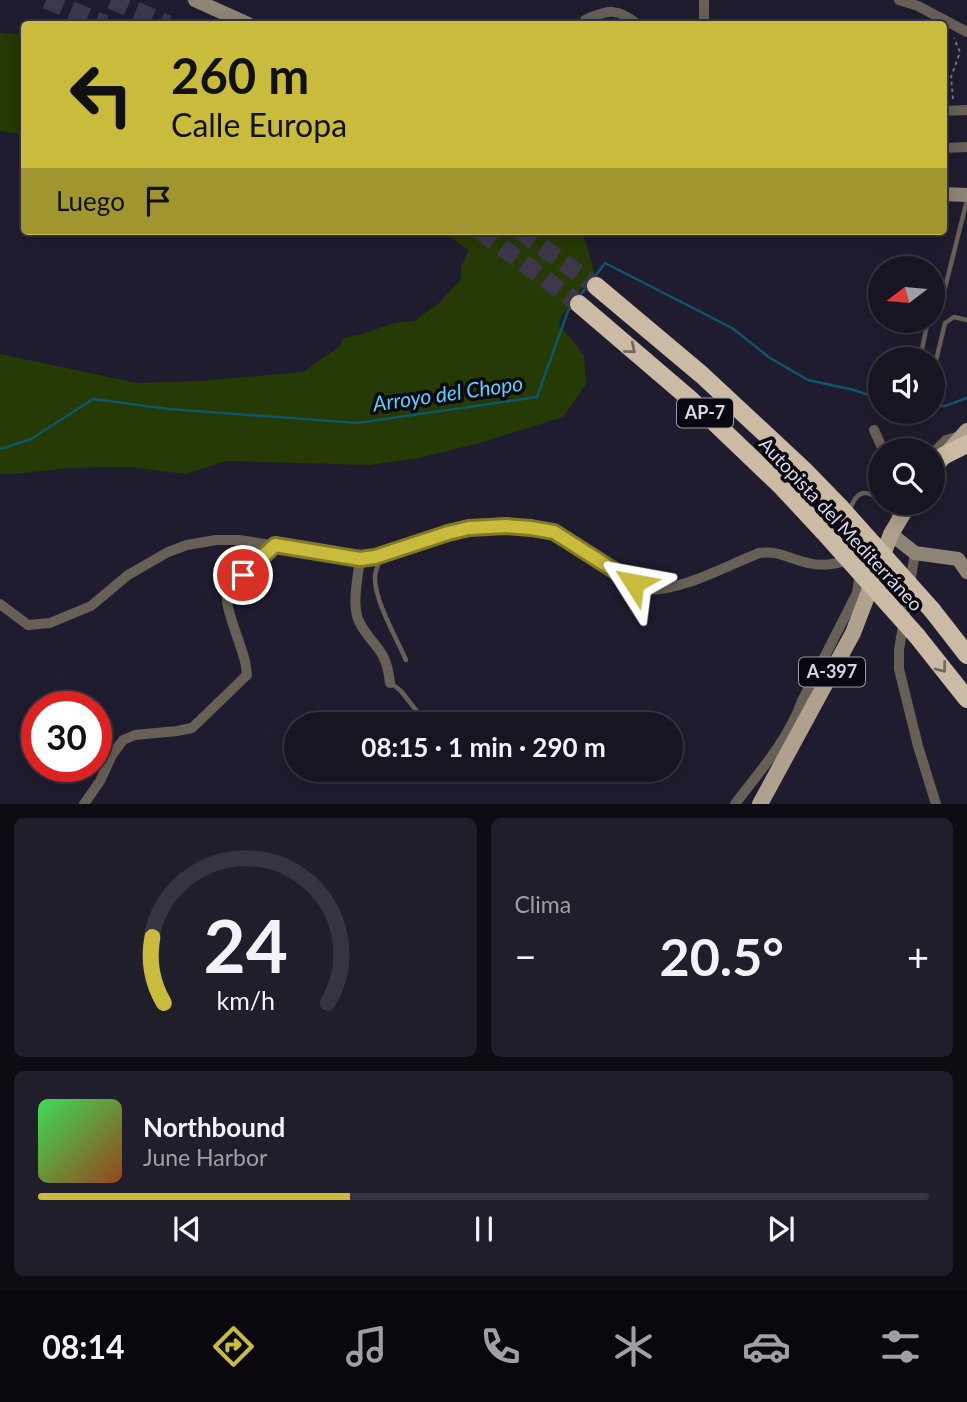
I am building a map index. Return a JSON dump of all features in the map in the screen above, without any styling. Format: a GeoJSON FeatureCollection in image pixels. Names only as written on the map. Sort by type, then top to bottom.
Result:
{"type":"FeatureCollection","features":[{"type":"Feature","properties":{"kind":"highway","name":"Autopista del Mediterráneo"},"geometry":{"type":"LineString","coordinates":[[596,286],[702,375],[804,470],[936,615],[967,655]]}},
{"type":"Feature","properties":{"kind":"highway","name":"Autopista del Mediterráneo"},"geometry":{"type":"LineString","coordinates":[[579,304],[690,399],[782,488],[870,582],[967,699]]}},
{"type":"Feature","properties":{"kind":"highway"},"geometry":{"type":"LineString","coordinates":[[945,452],[966,437]]}},
{"type":"Feature","properties":{"kind":"highway"},"geometry":{"type":"LineString","coordinates":[[936,615],[967,641]]}},
{"type":"Feature","properties":{"kind":"main road","name":"A-397"},"geometry":{"type":"LineString","coordinates":[[760,803],[853,634],[899,515]]}},
{"type":"Feature","properties":{"kind":"street"},"geometry":{"type":"LineString","coordinates":[[195,0],[241,21]]}},
{"type":"Feature","properties":{"kind":"street"},"geometry":{"type":"LineString","coordinates":[[704,0],[704,21]]}},
{"type":"Feature","properties":{"kind":"street"},"geometry":{"type":"LineString","coordinates":[[898,0],[918,6],[928,5],[952,25],[967,32]]}},
{"type":"Feature","properties":{"kind":"street"},"geometry":{"type":"LineString","coordinates":[[585,21],[609,11],[632,21]]}},
{"type":"Feature","properties":{"kind":"street"},"geometry":{"type":"LineString","coordinates":[[948,111],[967,110]]}},
{"type":"Feature","properties":{"kind":"street"},"geometry":{"type":"LineString","coordinates":[[947,148],[967,147]]}},
{"type":"Feature","properties":{"kind":"street"},"geometry":{"type":"LineString","coordinates":[[947,195],[967,198]]}},
{"type":"Feature","properties":{"kind":"street"},"geometry":{"type":"LineString","coordinates":[[874,430],[878,438]]}},
{"type":"Feature","properties":{"kind":"street"},"geometry":{"type":"LineString","coordinates":[[0,604],[28,625],[50,623],[91,606],[128,575],[169,552],[187,545],[216,540],[239,540],[360,559],[469,528],[506,526],[554,532],[645,590],[657,590],[679,585],[769,551],[810,564],[843,562],[864,554],[898,515]]}},
{"type":"Feature","properties":{"kind":"street"},"geometry":{"type":"LineString","coordinates":[[899,515],[915,553],[899,650],[899,669],[918,746],[936,803]]}},
{"type":"Feature","properties":{"kind":"street"},"geometry":{"type":"LineString","coordinates":[[84,803],[123,740],[135,735],[192,728],[247,675],[227,599],[231,589],[243,575],[275,545]]}},
{"type":"Feature","properties":{"kind":"street"},"geometry":{"type":"LineString","coordinates":[[915,553],[958,559],[967,572]]}},
{"type":"Feature","properties":{"kind":"street"},"geometry":{"type":"LineString","coordinates":[[735,803],[785,737],[857,593],[859,580],[856,557]]}},
{"type":"Feature","properties":{"kind":"street"},"geometry":{"type":"LineString","coordinates":[[360,559],[355,608],[357,617],[382,654],[390,682]]}},
{"type":"Feature","properties":{"kind":"lane"},"geometry":{"type":"LineString","coordinates":[[945,288],[967,198]]}},
{"type":"Feature","properties":{"kind":"lane"},"geometry":{"type":"LineString","coordinates":[[939,347],[945,323],[954,317],[967,320]]}},
{"type":"Feature","properties":{"kind":"lane"},"geometry":{"type":"LineString","coordinates":[[843,513],[861,493],[868,493]]}},
{"type":"Feature","properties":{"kind":"lane"},"geometry":{"type":"LineString","coordinates":[[383,554],[375,577],[376,587],[381,605],[406,660]]}},
{"type":"Feature","properties":{"kind":"lane"},"geometry":{"type":"LineString","coordinates":[[390,682],[418,712]]}},
{"type":"Feature","properties":{"kind":"path"},"geometry":{"type":"LineString","coordinates":[[948,111],[951,77],[960,52],[951,31],[952,25]]}},
{"type":"Feature","properties":{"kind":"green space"},"geometry":{"type":"Polygon","coordinates":[[[0,33],[21,34],[21,134],[0,131],[0,33]]]}},
{"type":"Feature","properties":{"kind":"green space"},"geometry":{"type":"Polygon","coordinates":[[[447,235],[581,235],[587,245],[594,272],[562,315],[559,324],[584,355],[586,384],[563,417],[480,443],[419,458],[369,465],[226,461],[186,474],[128,467],[70,468],[0,474],[0,354],[137,383],[303,372],[339,347],[343,339],[394,323],[414,321],[438,304],[461,279],[461,267],[469,250],[447,235]]]}},
{"type":"Feature","properties":{"kind":"waterway","name":"Arroyo del Chopo"},"geometry":{"type":"LineString","coordinates":[[593,279],[605,263],[732,328],[770,358],[808,380],[868,395]]}},
{"type":"Feature","properties":{"kind":"waterway","name":"Arroyo del Chopo"},"geometry":{"type":"LineString","coordinates":[[578,298],[589,284]]}},
{"type":"Feature","properties":{"kind":"waterway","name":"Arroyo del Chopo"},"geometry":{"type":"LineString","coordinates":[[0,449],[31,439],[93,399],[169,409],[357,423],[537,397],[572,306]]}},
{"type":"Feature","properties":{"kind":"waterway","name":"Arroyo del Chopo"},"geometry":{"type":"LineString","coordinates":[[945,406],[967,398]]}},
{"type":"Feature","properties":{"kind":"tunnel"},"geometry":{"type":"LineString","coordinates":[[46,0],[98,21]]}},
{"type":"Feature","properties":{"kind":"tunnel"},"geometry":{"type":"LineString","coordinates":[[111,0],[161,21]]}},
{"type":"Feature","properties":{"kind":"tunnel"},"geometry":{"type":"LineString","coordinates":[[485,235],[579,304]]}},
{"type":"Feature","properties":{"kind":"tunnel"},"geometry":{"type":"LineString","coordinates":[[526,235],[596,286]]}},
{"type":"Feature","properties":{"kind":"route"},"geometry":{"type":"LineString","coordinates":[[243,575],[275,545],[360,559],[375,557],[469,528],[506,526],[554,532],[634,583]]}}]}
